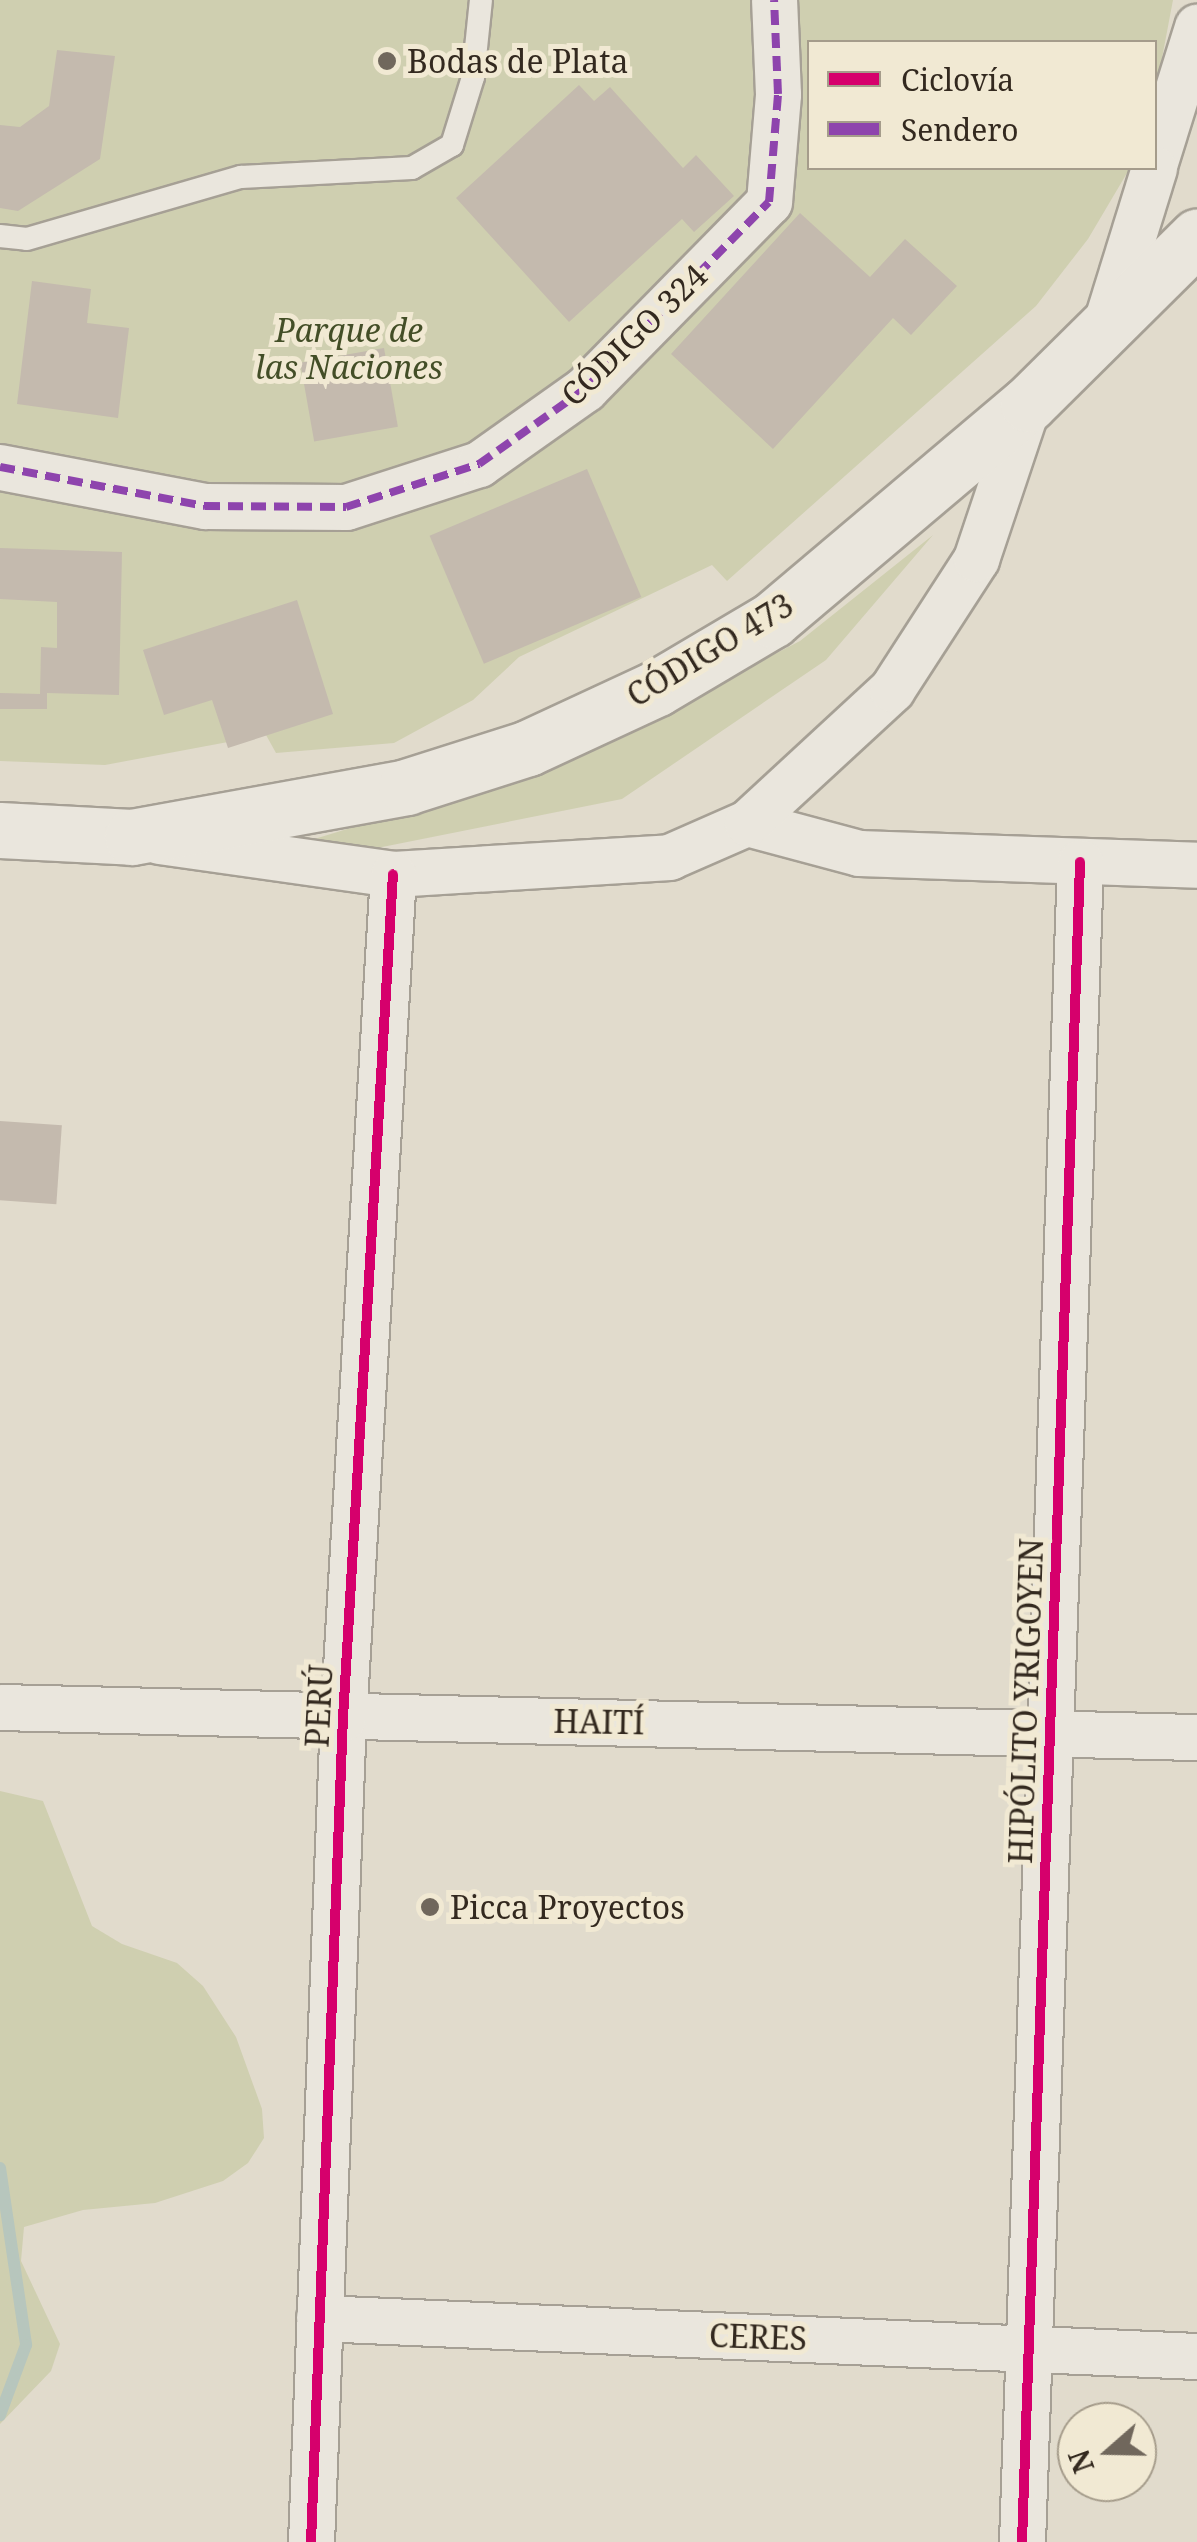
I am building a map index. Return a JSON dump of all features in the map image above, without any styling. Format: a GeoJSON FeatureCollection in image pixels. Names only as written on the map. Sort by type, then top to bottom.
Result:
{"type":"FeatureCollection","features":[{"type":"Feature","properties":{"kind":"main road"},"geometry":{"type":"LineString","coordinates":[[1186,245],[1197,204]]}},
{"type":"Feature","properties":{"kind":"main road","name":"CÓDIGO 473"},"geometry":{"type":"LineString","coordinates":[[0,830],[132,837],[406,788],[528,748],[657,688],[772,620],[1028,404],[1186,245]]}},
{"type":"Feature","properties":{"kind":"street","name":"CÓDIGO 324"},"geometry":{"type":"LineString","coordinates":[[0,467],[205,506],[346,506],[479,464],[585,390],[769,202],[778,94],[774,0]]}},
{"type":"Feature","properties":{"kind":"street"},"geometry":{"type":"LineString","coordinates":[[1157,156],[1197,27]]}},
{"type":"Feature","properties":{"kind":"street"},"geometry":{"type":"LineString","coordinates":[[1106,323],[1153,170]]}},
{"type":"Feature","properties":{"kind":"street"},"geometry":{"type":"LineString","coordinates":[[132,837],[393,874],[670,857],[747,823],[892,689],[976,559],[1028,404]]}},
{"type":"Feature","properties":{"kind":"street"},"geometry":{"type":"LineString","coordinates":[[747,823],[859,853],[1197,865]]}},
{"type":"Feature","properties":{"kind":"street","name":"HIPÓLITO YRIGOYEN"},"geometry":{"type":"LineString","coordinates":[[1022,2542],[1080,862]]}},
{"type":"Feature","properties":{"kind":"street","name":"PERÚ"},"geometry":{"type":"LineString","coordinates":[[311,2542],[343,1718],[393,874]]}},
{"type":"Feature","properties":{"kind":"street","name":"HAITÍ"},"geometry":{"type":"LineString","coordinates":[[0,1707],[343,1718],[1050,1730],[1197,1737]]}},
{"type":"Feature","properties":{"kind":"street","name":"CERES"},"geometry":{"type":"LineString","coordinates":[[320,2318],[1197,2356]]}},
{"type":"Feature","properties":{"kind":"lane"},"geometry":{"type":"LineString","coordinates":[[0,236],[26,240],[242,177],[412,168],[452,144],[473,78],[481,0]]}},
{"type":"Feature","properties":{"kind":"green space","name":"Parque de las Naciones"},"geometry":{"type":"Polygon","coordinates":[[[0,0],[1173,0],[1157,84],[1157,40],[807,40],[807,170],[1129,170],[1088,239],[1036,306],[727,581],[712,565],[519,657],[473,700],[394,743],[276,753],[266,735],[105,765],[0,761],[0,0]]]}},
{"type":"Feature","properties":{"kind":"green space"},"geometry":{"type":"Polygon","coordinates":[[[933,535],[826,660],[622,799],[292,865],[298,844],[566,762],[800,641],[933,535]]]}},
{"type":"Feature","properties":{"kind":"green space"},"geometry":{"type":"Polygon","coordinates":[[[0,1791],[43,1801],[92,1926],[122,1944],[177,1963],[203,1986],[236,2037],[262,2109],[264,2138],[248,2163],[223,2181],[155,2203],[83,2210],[24,2227],[21,2261],[60,2344],[51,2371],[0,2424],[0,1791]]]}},
{"type":"Feature","properties":{"kind":"building"},"geometry":{"type":"Polygon","coordinates":[[[57,50],[115,56],[100,159],[18,211],[0,208],[0,125],[20,127],[49,106],[57,50]]]}},
{"type":"Feature","properties":{"kind":"building"},"geometry":{"type":"Polygon","coordinates":[[[579,85],[594,101],[610,87],[683,168],[696,155],[734,196],[694,232],[682,219],[569,322],[456,198],[579,85]]]}},
{"type":"Feature","properties":{"kind":"building"},"geometry":{"type":"Polygon","coordinates":[[[800,213],[870,277],[905,239],[957,286],[911,335],[893,318],[773,449],[671,354],[800,213]]]}},
{"type":"Feature","properties":{"kind":"building"},"geometry":{"type":"Polygon","coordinates":[[[32,281],[91,289],[87,323],[129,328],[118,418],[17,404],[32,281]]]}},
{"type":"Feature","properties":{"kind":"building"},"geometry":{"type":"Polygon","coordinates":[[[384,348],[398,427],[314,442],[300,363],[384,348]]]}},
{"type":"Feature","properties":{"kind":"building"},"geometry":{"type":"Polygon","coordinates":[[[587,469],[641,597],[484,664],[430,536],[587,469]]]}},
{"type":"Feature","properties":{"kind":"building"},"geometry":{"type":"Polygon","coordinates":[[[0,548],[122,552],[119,695],[47,693],[47,709],[0,709],[0,693],[40,694],[41,647],[57,648],[57,602],[0,599],[0,548]]]}},
{"type":"Feature","properties":{"kind":"building"},"geometry":{"type":"Polygon","coordinates":[[[297,600],[333,714],[228,748],[212,700],[164,715],[143,650],[297,600]]]}},
{"type":"Feature","properties":{"kind":"building"},"geometry":{"type":"Polygon","coordinates":[[[0,1121],[62,1125],[56,1204],[0,1200],[0,1121]]]}},
{"type":"Feature","properties":{"kind":"waterway"},"geometry":{"type":"LineString","coordinates":[[0,2168],[26,2345],[0,2415]]}},
{"type":"Feature","properties":{"kind":"marked path"},"geometry":{"type":"LineString","coordinates":[[0,467],[205,506],[346,507],[479,464],[585,389],[769,202],[778,94],[774,0]]}},
{"type":"Feature","properties":{"kind":"cycle path"},"geometry":{"type":"LineString","coordinates":[[1022,2542],[1080,862]]}},
{"type":"Feature","properties":{"kind":"cycle path"},"geometry":{"type":"LineString","coordinates":[[311,2542],[343,1718],[393,874]]}},
{"type":"Feature","properties":{"kind":"place","name":"Bodas de Plata"},"geometry":{"type":"Point","coordinates":[387,61]}},
{"type":"Feature","properties":{"kind":"place","name":"Picca Proyectos"},"geometry":{"type":"Point","coordinates":[430,1907]}}]}
